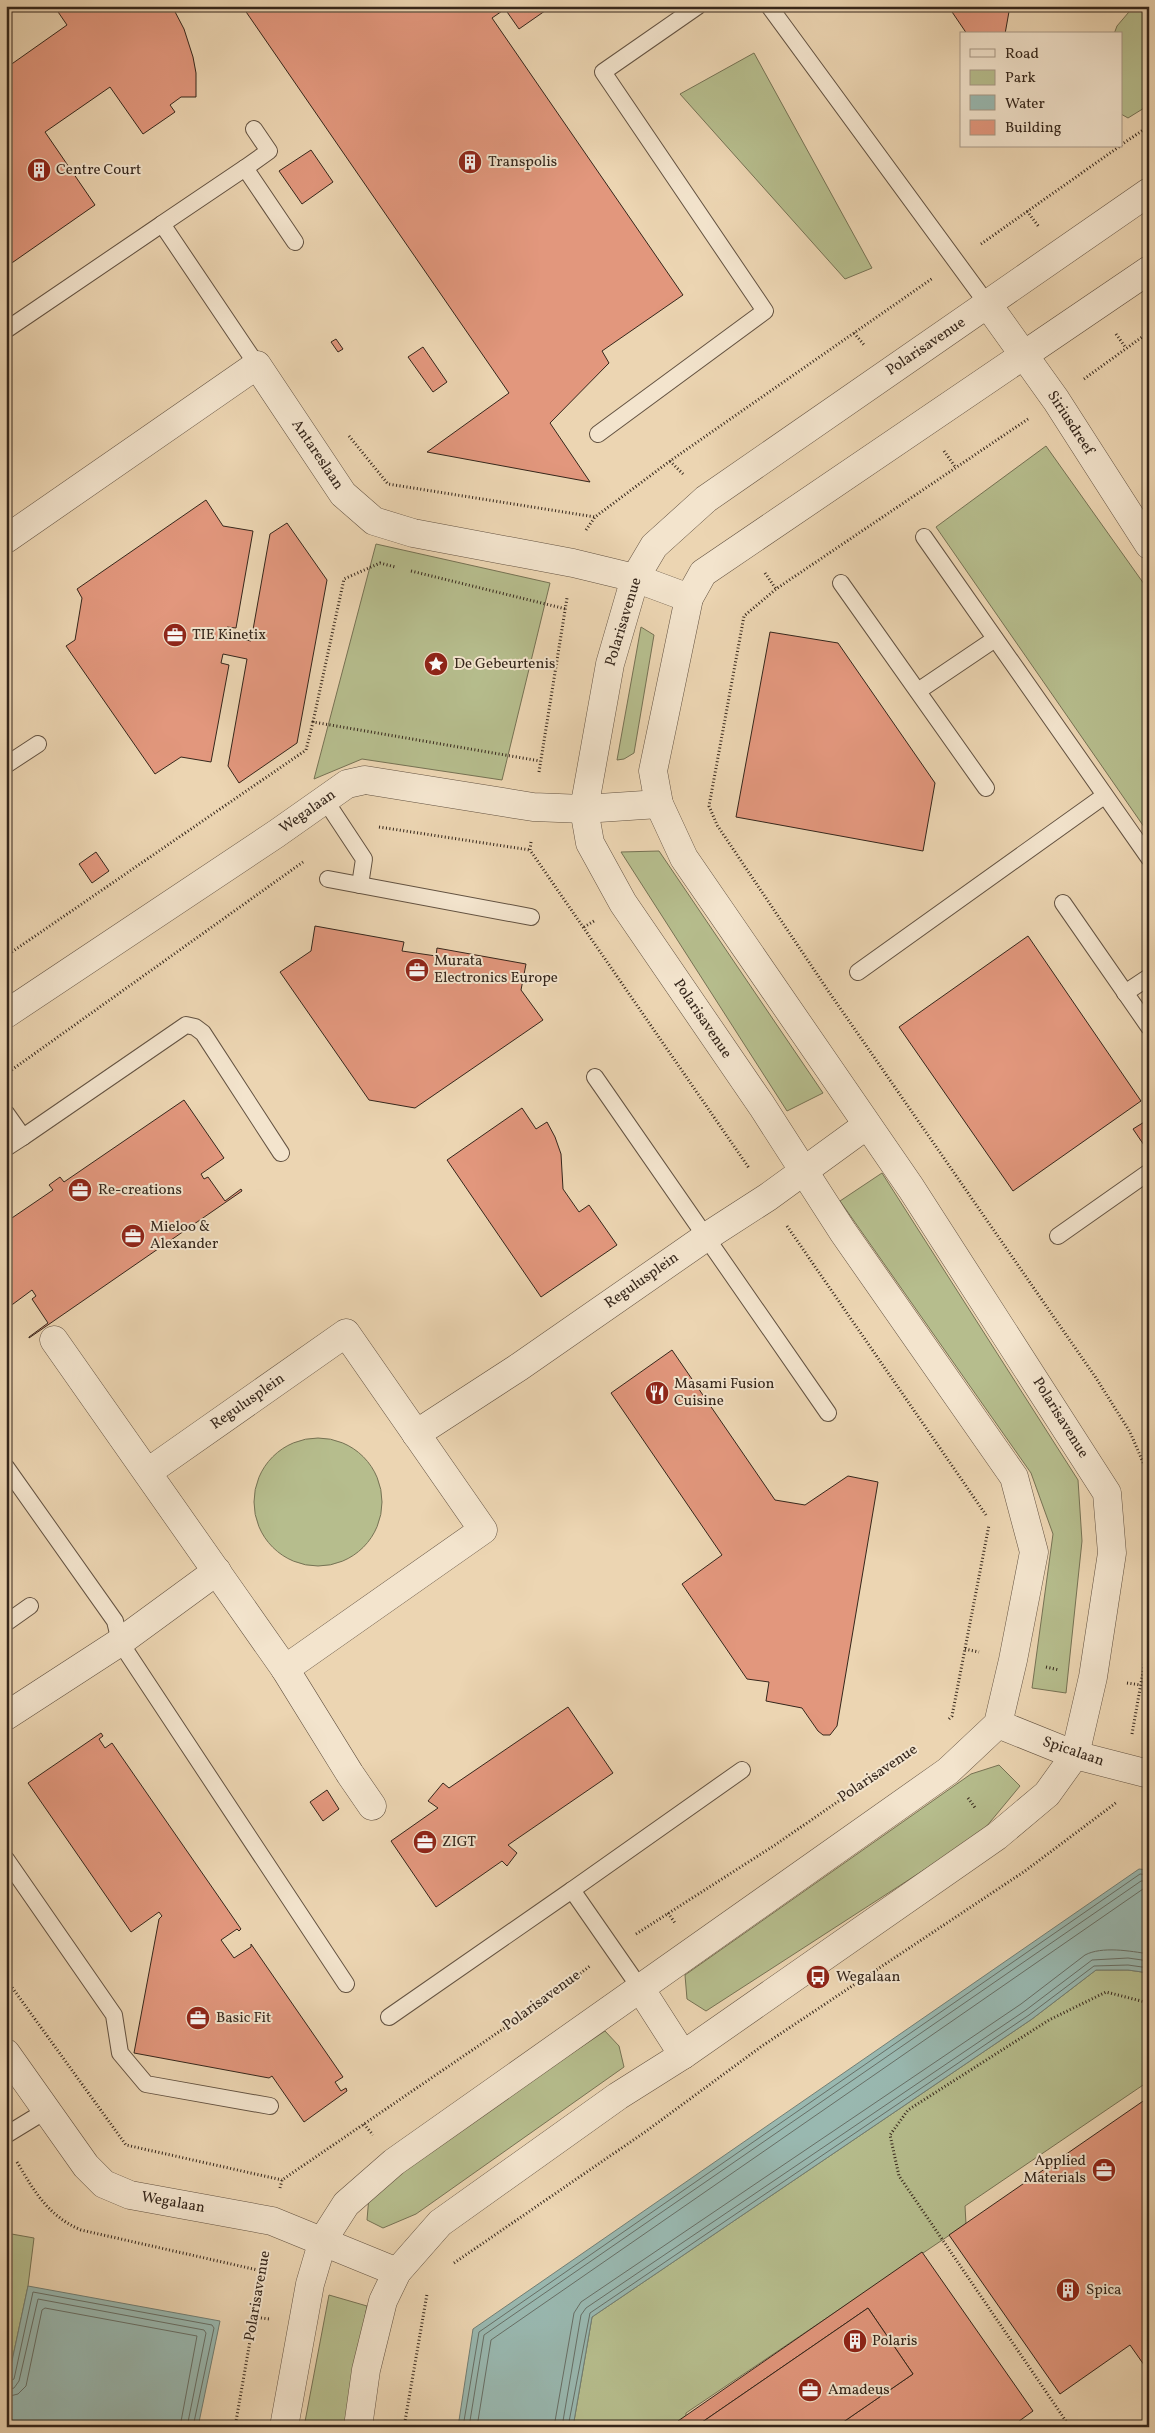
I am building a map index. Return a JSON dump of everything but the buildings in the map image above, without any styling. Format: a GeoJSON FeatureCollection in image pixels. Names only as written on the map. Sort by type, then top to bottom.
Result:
{"type":"FeatureCollection","features":[{"type":"Feature","properties":{"kind":"street","name":"Polarisavenue"},"geometry":{"type":"LineString","coordinates":[[998,1724],[1013,1660],[1034,1552],[1014,1477],[843,1232],[805,1170],[623,903],[590,843],[584,809],[610,664],[635,578],[654,546],[706,499],[1149,192]]}},
{"type":"Feature","properties":{"kind":"street","name":"Polarisavenue"},"geometry":{"type":"LineString","coordinates":[[358,2427],[358,2416],[370,2353],[383,2301],[397,2272],[440,2222],[618,2096],[683,2055],[996,1836],[1047,1794],[1075,1755],[1093,1677],[1112,1553],[1107,1493],[911,1188],[684,858],[659,804],[653,771],[689,598],[703,573],[1149,270]]}},
{"type":"Feature","properties":{"kind":"street","name":"Siriusdreef"},"geometry":{"type":"LineString","coordinates":[[988,304],[1056,400],[1149,545]]}},
{"type":"Feature","properties":{"kind":"street"},"geometry":{"type":"LineString","coordinates":[[6,539],[257,365]]}},
{"type":"Feature","properties":{"kind":"street","name":"Antareslaan"},"geometry":{"type":"LineString","coordinates":[[257,365],[343,494],[374,522],[413,533],[573,563],[635,578],[689,598]]}},
{"type":"Feature","properties":{"kind":"street","name":"Wegalaan"},"geometry":{"type":"LineString","coordinates":[[6,1014],[347,784],[365,780],[534,807],[584,809],[659,804]]}},
{"type":"Feature","properties":{"kind":"street","name":"Regulusplein"},"geometry":{"type":"LineString","coordinates":[[416,1434],[519,1367],[706,1237],[768,1197],[867,1125]]}},
{"type":"Feature","properties":{"kind":"street","name":"Regulusplein"},"geometry":{"type":"LineString","coordinates":[[148,1472],[346,1333],[483,1530],[285,1669]]}},
{"type":"Feature","properties":{"kind":"street"},"geometry":{"type":"LineString","coordinates":[[54,1340],[285,1669],[372,1806]]}},
{"type":"Feature","properties":{"kind":"street"},"geometry":{"type":"LineString","coordinates":[[6,1716],[120,1642],[217,1572]]}},
{"type":"Feature","properties":{"kind":"street"},"geometry":{"type":"LineString","coordinates":[[284,2427],[310,2284],[323,2240],[346,2204],[394,2162],[948,1771],[998,1724]]}},
{"type":"Feature","properties":{"kind":"street","name":"Spicalaan"},"geometry":{"type":"LineString","coordinates":[[998,1724],[1075,1755],[1137,1771]]}},
{"type":"Feature","properties":{"kind":"street"},"geometry":{"type":"LineString","coordinates":[[640,1988],[683,2055]]}},
{"type":"Feature","properties":{"kind":"street","name":"Wegalaan"},"geometry":{"type":"LineString","coordinates":[[6,2053],[86,2166],[104,2184],[130,2195],[272,2221],[323,2240],[397,2272]]}},
{"type":"Feature","properties":{"kind":"lane"},"geometry":{"type":"LineString","coordinates":[[598,434],[765,311],[603,72],[698,6]]}},
{"type":"Feature","properties":{"kind":"lane"},"geometry":{"type":"LineString","coordinates":[[769,6],[988,304]]}},
{"type":"Feature","properties":{"kind":"lane"},"geometry":{"type":"LineString","coordinates":[[6,330],[269,151],[254,129]]}},
{"type":"Feature","properties":{"kind":"lane"},"geometry":{"type":"LineString","coordinates":[[244,168],[295,242]]}},
{"type":"Feature","properties":{"kind":"lane"},"geometry":{"type":"LineString","coordinates":[[162,224],[257,365]]}},
{"type":"Feature","properties":{"kind":"lane"},"geometry":{"type":"LineString","coordinates":[[924,537],[1149,858]]}},
{"type":"Feature","properties":{"kind":"lane"},"geometry":{"type":"LineString","coordinates":[[841,584],[986,788]]}},
{"type":"Feature","properties":{"kind":"lane"},"geometry":{"type":"LineString","coordinates":[[918,691],[995,639]]}},
{"type":"Feature","properties":{"kind":"lane"},"geometry":{"type":"LineString","coordinates":[[6,765],[38,744]]}},
{"type":"Feature","properties":{"kind":"lane"},"geometry":{"type":"LineString","coordinates":[[858,972],[1104,796]]}},
{"type":"Feature","properties":{"kind":"lane"},"geometry":{"type":"LineString","coordinates":[[325,800],[364,859],[360,885]]}},
{"type":"Feature","properties":{"kind":"lane"},"geometry":{"type":"LineString","coordinates":[[328,879],[531,917]]}},
{"type":"Feature","properties":{"kind":"lane"},"geometry":{"type":"LineString","coordinates":[[1063,903],[1149,1027]]}},
{"type":"Feature","properties":{"kind":"lane"},"geometry":{"type":"LineString","coordinates":[[1125,993],[1149,976]]}},
{"type":"Feature","properties":{"kind":"lane"},"geometry":{"type":"LineString","coordinates":[[6,1148],[186,1025],[195,1027],[203,1033],[281,1153]]}},
{"type":"Feature","properties":{"kind":"lane"},"geometry":{"type":"LineString","coordinates":[[595,1077],[828,1414]]}},
{"type":"Feature","properties":{"kind":"lane"},"geometry":{"type":"LineString","coordinates":[[6,1114],[23,1137]]}},
{"type":"Feature","properties":{"kind":"lane"},"geometry":{"type":"LineString","coordinates":[[1058,1236],[1149,1172]]}},
{"type":"Feature","properties":{"kind":"lane"},"geometry":{"type":"LineString","coordinates":[[6,1467],[115,1621],[120,1642],[346,1984]]}},
{"type":"Feature","properties":{"kind":"lane"},"geometry":{"type":"LineString","coordinates":[[6,1623],[30,1606]]}},
{"type":"Feature","properties":{"kind":"lane"},"geometry":{"type":"LineString","coordinates":[[389,2017],[742,1770]]}},
{"type":"Feature","properties":{"kind":"lane"},"geometry":{"type":"LineString","coordinates":[[6,1859],[114,2015],[120,2053],[128,2065],[146,2084],[270,2106]]}},
{"type":"Feature","properties":{"kind":"lane"},"geometry":{"type":"LineString","coordinates":[[572,1890],[640,1988]]}},
{"type":"Feature","properties":{"kind":"lane"},"geometry":{"type":"LineString","coordinates":[[6,2135],[47,2110]]}},
{"type":"Feature","properties":{"kind":"path"},"geometry":{"type":"LineString","coordinates":[[1122,144],[1149,126]]}},
{"type":"Feature","properties":{"kind":"path"},"geometry":{"type":"LineString","coordinates":[[1149,332],[1056,400],[776,589],[744,616],[709,806],[717,825],[1096,1378],[1130,1432],[1149,1476]]}},
{"type":"Feature","properties":{"kind":"path"},"geometry":{"type":"LineString","coordinates":[[347,433],[388,484],[595,517]]}},
{"type":"Feature","properties":{"kind":"path"},"geometry":{"type":"LineString","coordinates":[[313,722],[344,579],[380,563],[398,568]]}},
{"type":"Feature","properties":{"kind":"path"},"geometry":{"type":"LineString","coordinates":[[408,570],[566,609]]}},
{"type":"Feature","properties":{"kind":"path"},"geometry":{"type":"LineString","coordinates":[[6,1074],[357,823],[530,850]]}},
{"type":"Feature","properties":{"kind":"path"},"geometry":{"type":"LineString","coordinates":[[584,927],[806,1255],[990,1520],[952,1716],[945,1722]]}},
{"type":"Feature","properties":{"kind":"path"},"geometry":{"type":"LineString","coordinates":[[911,1188],[947,1162]]}},
{"type":"Feature","properties":{"kind":"path"},"geometry":{"type":"LineString","coordinates":[[806,1255],[843,1232]]}},
{"type":"Feature","properties":{"kind":"path"},"geometry":{"type":"LineString","coordinates":[[450,2266],[645,2132],[762,2046],[1025,1871],[1117,1803],[1137,1771],[1141,1685],[1149,1638]]}},
{"type":"Feature","properties":{"kind":"path"},"geometry":{"type":"LineString","coordinates":[[965,1649],[1093,1677],[1141,1685]]}},
{"type":"Feature","properties":{"kind":"path","name":"Polarisavenue"},"geometry":{"type":"LineString","coordinates":[[235,2427],[272,2221],[282,2180],[539,2004],[613,1949],[775,1845],[886,1768]]}},
{"type":"Feature","properties":{"kind":"path"},"geometry":{"type":"LineString","coordinates":[[1070,2427],[899,2176],[890,2135],[908,2110],[1049,2020],[1106,1992],[1149,2002]]}},
{"type":"Feature","properties":{"kind":"path"},"geometry":{"type":"LineString","coordinates":[[404,2427],[427,2291]]}},
{"type":"Feature","properties":{"kind":"green space"},"geometry":{"type":"Polygon","coordinates":[[[1134,6],[1149,6],[1149,105],[1128,118],[1122,115],[1122,32],[1115,32],[1117,26],[1134,6]]]}},
{"type":"Feature","properties":{"kind":"green space"},"geometry":{"type":"Polygon","coordinates":[[[754,53],[872,268],[845,279],[680,94],[754,53]]]}},
{"type":"Feature","properties":{"kind":"green space"},"geometry":{"type":"Polygon","coordinates":[[[1046,446],[1149,591],[1149,834],[936,527],[1046,446]]]}},
{"type":"Feature","properties":{"kind":"green space"},"geometry":{"type":"Polygon","coordinates":[[[376,544],[550,583],[502,780],[362,759],[314,779],[376,544]]]}},
{"type":"Feature","properties":{"kind":"green space"},"geometry":{"type":"Polygon","coordinates":[[[641,627],[654,635],[634,753],[624,759],[617,760],[641,627]]]}},
{"type":"Feature","properties":{"kind":"green space"},"geometry":{"type":"Polygon","coordinates":[[[659,851],[823,1093],[787,1111],[621,852],[659,851]]]}},
{"type":"Feature","properties":{"kind":"green space"},"geometry":{"type":"Polygon","coordinates":[[[882,1173],[1078,1480],[1082,1541],[1066,1693],[1032,1688],[1053,1534],[1031,1473],[840,1201],[882,1173]]]}},
{"type":"Feature","properties":{"kind":"green space"},"geometry":{"type":"Polygon","coordinates":[[[318,1438],[342,1443],[363,1457],[377,1478],[382,1502],[377,1526],[363,1547],[342,1561],[318,1566],[294,1561],[273,1547],[259,1526],[254,1502],[259,1478],[273,1457],[294,1443],[318,1438]]]}},
{"type":"Feature","properties":{"kind":"green space"},"geometry":{"type":"Polygon","coordinates":[[[999,1765],[1020,1786],[981,1833],[706,2011],[687,1999],[685,1975],[971,1774],[999,1765]]]}},
{"type":"Feature","properties":{"kind":"green space"},"geometry":{"type":"Polygon","coordinates":[[[1096,1970],[1128,1970],[1149,1973],[1149,2081],[965,2206],[966,2224],[686,2413],[685,2427],[573,2427],[592,2317],[1032,2019],[1096,1970]]]}},
{"type":"Feature","properties":{"kind":"green space"},"geometry":{"type":"Polygon","coordinates":[[[605,2031],[619,2046],[624,2067],[416,2214],[383,2228],[367,2220],[369,2196],[418,2156],[605,2031]]]}},
{"type":"Feature","properties":{"kind":"green space"},"geometry":{"type":"Polygon","coordinates":[[[6,2233],[34,2238],[28,2286],[6,2389],[6,2233]]]}},
{"type":"Feature","properties":{"kind":"green space"},"geometry":{"type":"Polygon","coordinates":[[[329,2295],[367,2306],[345,2427],[304,2427],[329,2295]]]}},
{"type":"Feature","properties":{"kind":"water"},"geometry":{"type":"Polygon","coordinates":[[[1139,1869],[1149,1870],[1149,1973],[1128,1970],[1096,1970],[1032,2019],[592,2317],[573,2427],[458,2427],[473,2329],[1139,1869]]]}},
{"type":"Feature","properties":{"kind":"water"},"geometry":{"type":"Polygon","coordinates":[[[28,2286],[220,2321],[198,2427],[6,2427],[6,2389],[28,2286]]]}},
{"type":"Feature","properties":{"kind":"place","name":"Transpolis"},"geometry":{"type":"Point","coordinates":[470,162]}},
{"type":"Feature","properties":{"kind":"place","name":"Centre Court"},"geometry":{"type":"Point","coordinates":[39,170]}},
{"type":"Feature","properties":{"kind":"place","name":"TIE Kinetix"},"geometry":{"type":"Point","coordinates":[175,635]}},
{"type":"Feature","properties":{"kind":"place","name":"De Gebeurtenis"},"geometry":{"type":"Point","coordinates":[436,664]}},
{"type":"Feature","properties":{"kind":"place","name":"Murata Electronics Europe"},"geometry":{"type":"Point","coordinates":[417,970]}},
{"type":"Feature","properties":{"kind":"place","name":"Re-creations"},"geometry":{"type":"Point","coordinates":[80,1190]}},
{"type":"Feature","properties":{"kind":"place","name":"Mieloo & Alexander"},"geometry":{"type":"Point","coordinates":[133,1236]}},
{"type":"Feature","properties":{"kind":"place","name":"Masami Fusion Cuisine"},"geometry":{"type":"Point","coordinates":[657,1393]}},
{"type":"Feature","properties":{"kind":"place","name":"ZIGT"},"geometry":{"type":"Point","coordinates":[425,1842]}},
{"type":"Feature","properties":{"kind":"place","name":"Wegalaan"},"geometry":{"type":"Point","coordinates":[818,1977]}},
{"type":"Feature","properties":{"kind":"place","name":"Basic Fit"},"geometry":{"type":"Point","coordinates":[198,2018]}},
{"type":"Feature","properties":{"kind":"place","name":"Applied Materials"},"geometry":{"type":"Point","coordinates":[1104,2170]}},
{"type":"Feature","properties":{"kind":"place","name":"Spica"},"geometry":{"type":"Point","coordinates":[1068,2290]}},
{"type":"Feature","properties":{"kind":"place","name":"Polaris"},"geometry":{"type":"Point","coordinates":[855,2341]}},
{"type":"Feature","properties":{"kind":"place","name":"Amadeus"},"geometry":{"type":"Point","coordinates":[810,2390]}}]}
